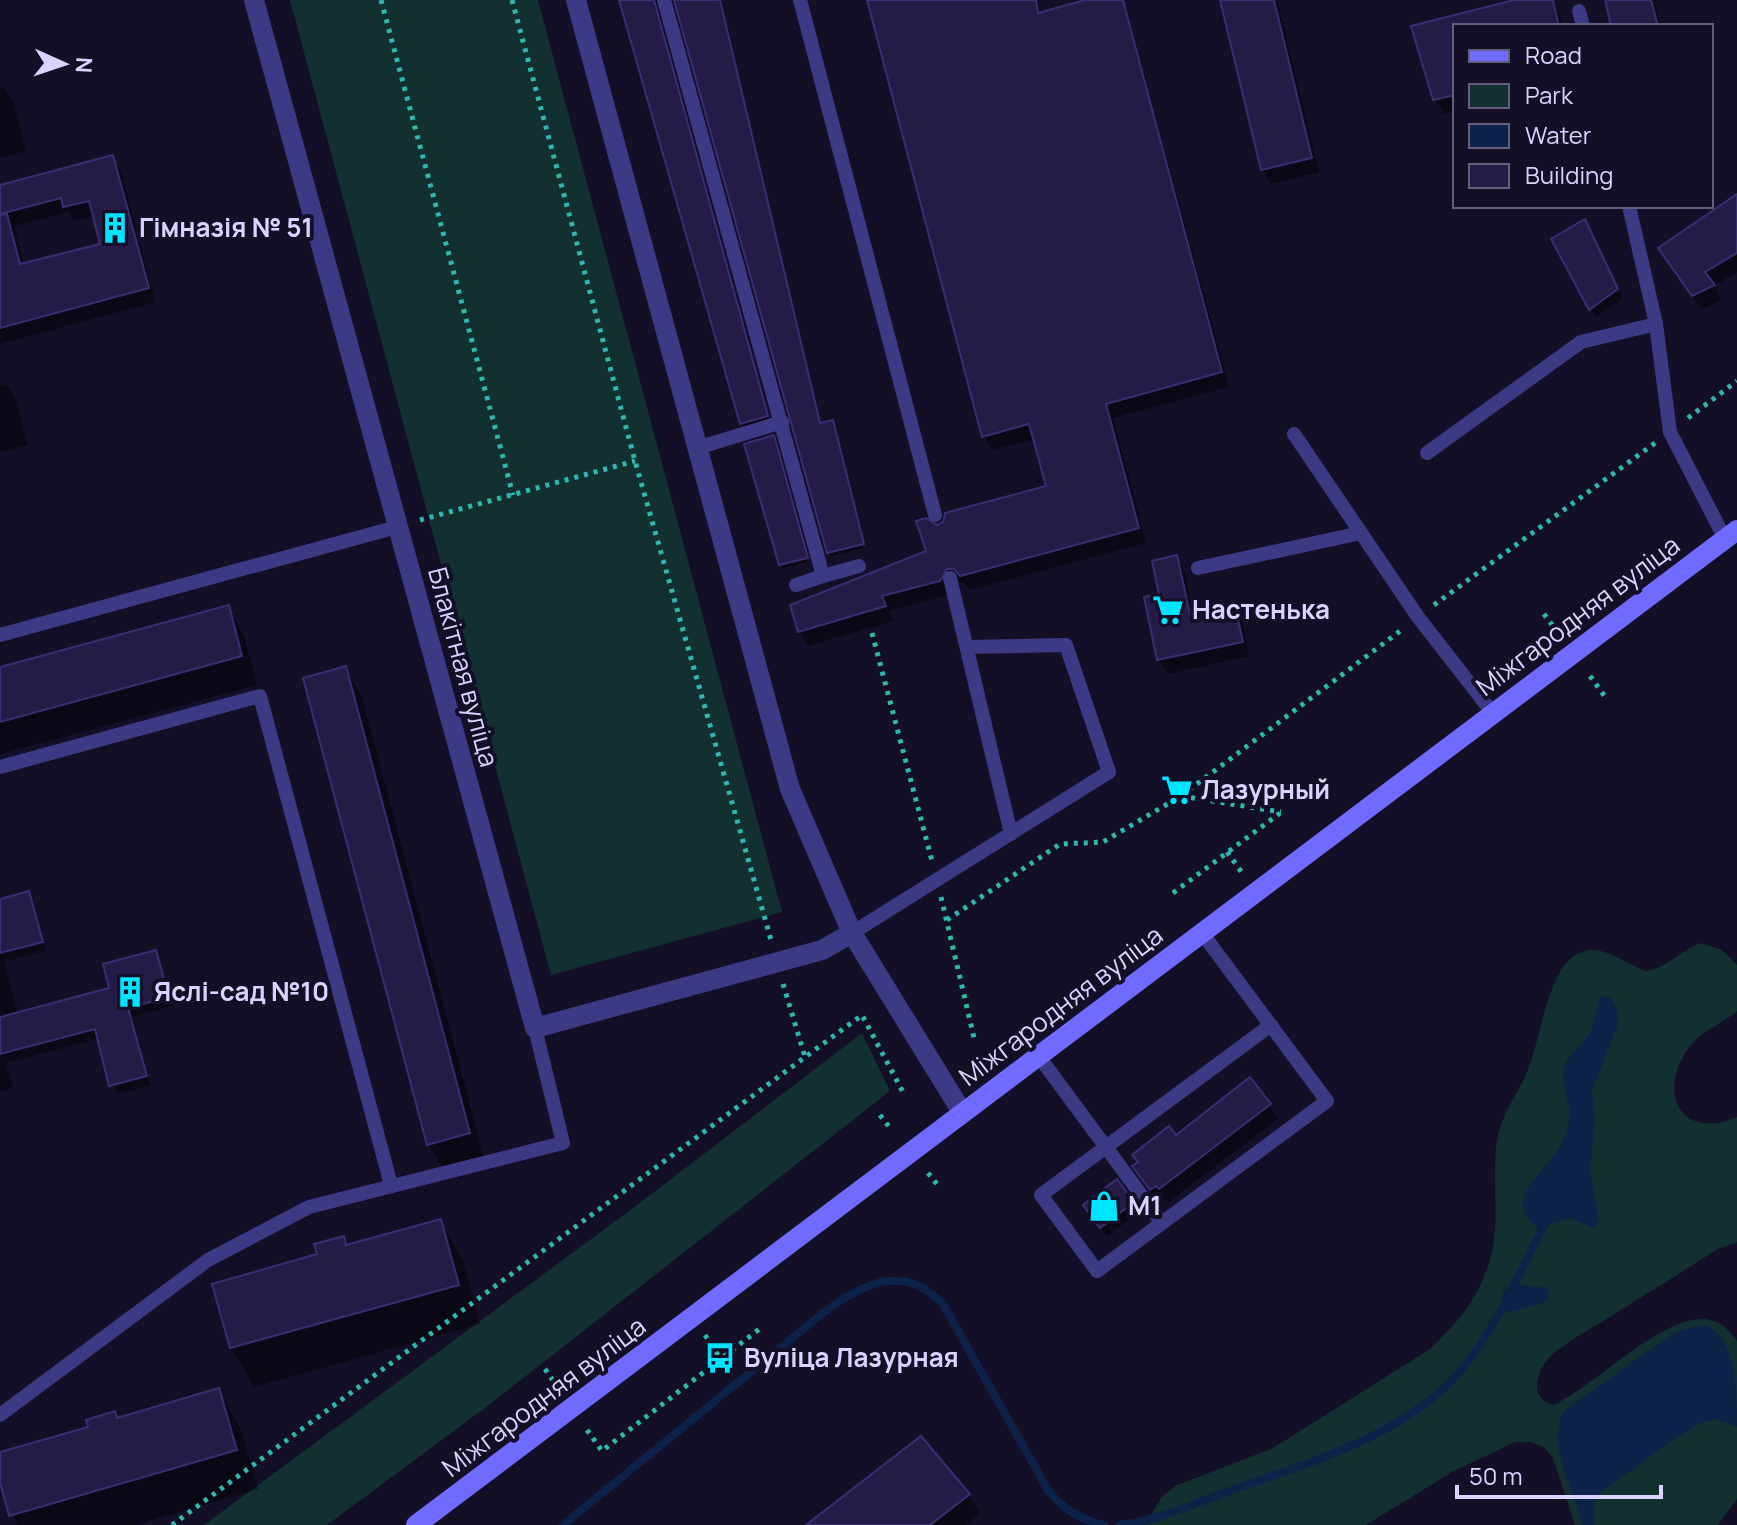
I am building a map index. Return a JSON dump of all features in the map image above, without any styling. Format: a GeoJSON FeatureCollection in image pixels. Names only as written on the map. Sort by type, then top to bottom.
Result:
{"type":"FeatureCollection","features":[{"type":"Feature","properties":{"kind":"main road","name":"Міжгародняя вуліца"},"geometry":{"type":"LineString","coordinates":[[416,1525],[694,1318],[962,1112],[1040,1058],[1492,712],[1731,534]]}},
{"type":"Feature","properties":{"kind":"street","name":"Блакітная вуліца"},"geometry":{"type":"LineString","coordinates":[[254,0],[535,1028]]}},
{"type":"Feature","properties":{"kind":"street"},"geometry":{"type":"LineString","coordinates":[[576,0],[790,789],[852,933],[962,1112]]}},
{"type":"Feature","properties":{"kind":"street"},"geometry":{"type":"LineString","coordinates":[[535,1028],[822,950],[852,933]]}},
{"type":"Feature","properties":{"kind":"lane"},"geometry":{"type":"LineString","coordinates":[[664,0],[823,576]]}},
{"type":"Feature","properties":{"kind":"lane"},"geometry":{"type":"LineString","coordinates":[[800,0],[935,515]]}},
{"type":"Feature","properties":{"kind":"lane"},"geometry":{"type":"LineString","coordinates":[[1629,208],[1656,324],[1670,432],[1731,534]]}},
{"type":"Feature","properties":{"kind":"lane"},"geometry":{"type":"LineString","coordinates":[[1427,453],[1581,342],[1656,324]]}},
{"type":"Feature","properties":{"kind":"lane"},"geometry":{"type":"LineString","coordinates":[[697,448],[782,422]]}},
{"type":"Feature","properties":{"kind":"lane"},"geometry":{"type":"LineString","coordinates":[[1294,434],[1418,617],[1492,712]]}},
{"type":"Feature","properties":{"kind":"lane"},"geometry":{"type":"LineString","coordinates":[[0,635],[397,527]]}},
{"type":"Feature","properties":{"kind":"lane"},"geometry":{"type":"LineString","coordinates":[[1198,568],[1361,533]]}},
{"type":"Feature","properties":{"kind":"lane"},"geometry":{"type":"LineString","coordinates":[[796,585],[859,566]]}},
{"type":"Feature","properties":{"kind":"lane"},"geometry":{"type":"LineString","coordinates":[[950,578],[1011,834]]}},
{"type":"Feature","properties":{"kind":"lane"},"geometry":{"type":"LineString","coordinates":[[852,933],[1109,772],[1066,645],[967,647]]}},
{"type":"Feature","properties":{"kind":"lane"},"geometry":{"type":"LineString","coordinates":[[0,767],[260,696],[391,1185]]}},
{"type":"Feature","properties":{"kind":"lane"},"geometry":{"type":"LineString","coordinates":[[1202,933],[1271,1025],[1327,1101],[1097,1271],[1041,1195],[1271,1025]]}},
{"type":"Feature","properties":{"kind":"lane"},"geometry":{"type":"LineString","coordinates":[[0,1415],[208,1260],[309,1207],[563,1143],[535,1028]]}},
{"type":"Feature","properties":{"kind":"lane"},"geometry":{"type":"LineString","coordinates":[[1040,1058],[1162,1223]]}},
{"type":"Feature","properties":{"kind":"path"},"geometry":{"type":"LineString","coordinates":[[381,0],[513,495]]}},
{"type":"Feature","properties":{"kind":"path"},"geometry":{"type":"LineString","coordinates":[[512,0],[635,461],[805,1057]]}},
{"type":"Feature","properties":{"kind":"path"},"geometry":{"type":"LineString","coordinates":[[947,920],[1060,844],[1103,842],[1181,796],[1737,381]]}},
{"type":"Feature","properties":{"kind":"path"},"geometry":{"type":"LineString","coordinates":[[397,527],[635,461]]}},
{"type":"Feature","properties":{"kind":"path"},"geometry":{"type":"LineString","coordinates":[[1544,614],[1555,629]]}},
{"type":"Feature","properties":{"kind":"path"},"geometry":{"type":"LineString","coordinates":[[872,633],[937,880],[975,1042]]}},
{"type":"Feature","properties":{"kind":"path"},"geometry":{"type":"LineString","coordinates":[[1590,676],[1606,698]]}},
{"type":"Feature","properties":{"kind":"path"},"geometry":{"type":"LineString","coordinates":[[1173,893],[1281,812],[1181,796]]}},
{"type":"Feature","properties":{"kind":"path"},"geometry":{"type":"LineString","coordinates":[[172,1525],[862,1015],[905,1096]]}},
{"type":"Feature","properties":{"kind":"path"},"geometry":{"type":"LineString","coordinates":[[880,1115],[890,1128]]}},
{"type":"Feature","properties":{"kind":"path"},"geometry":{"type":"LineString","coordinates":[[928,1173],[940,1188]]}},
{"type":"Feature","properties":{"kind":"path"},"geometry":{"type":"LineString","coordinates":[[587,1430],[602,1451],[762,1327]]}},
{"type":"Feature","properties":{"kind":"path"},"geometry":{"type":"LineString","coordinates":[[545,1369],[556,1385]]}},
{"type":"Feature","properties":{"kind":"green space"},"geometry":{"type":"Polygon","coordinates":[[[290,0],[538,0],[782,912],[551,975],[290,0]]]}},
{"type":"Feature","properties":{"kind":"green space"},"geometry":{"type":"Polygon","coordinates":[[[1701,943],[1722,950],[1737,965],[1737,1011],[1689,1047],[1677,1071],[1674,1086],[1681,1111],[1690,1119],[1718,1123],[1737,1117],[1737,1242],[1718,1249],[1564,1345],[1541,1369],[1537,1391],[1545,1402],[1553,1405],[1676,1325],[1696,1319],[1714,1321],[1724,1327],[1737,1341],[1737,1499],[1718,1525],[1575,1525],[1553,1458],[1545,1448],[1531,1442],[1515,1442],[1452,1472],[1366,1525],[1145,1525],[1161,1498],[1175,1486],[1273,1448],[1430,1349],[1449,1330],[1473,1298],[1490,1260],[1495,1230],[1495,1155],[1499,1131],[1529,1066],[1548,1000],[1560,972],[1573,957],[1588,950],[1605,952],[1646,971],[1701,943]]]}},
{"type":"Feature","properties":{"kind":"green space"},"geometry":{"type":"Polygon","coordinates":[[[862,1033],[890,1091],[489,1405],[327,1525],[204,1525],[633,1208],[862,1033]]]}},
{"type":"Feature","properties":{"kind":"water"},"geometry":{"type":"Polygon","coordinates":[[[1602,996],[1612,999],[1618,1013],[1618,1024],[1592,1091],[1595,1120],[1590,1169],[1599,1221],[1593,1228],[1570,1218],[1538,1228],[1526,1215],[1524,1197],[1565,1136],[1569,1112],[1563,1070],[1591,1031],[1602,996]]]}},
{"type":"Feature","properties":{"kind":"water"},"geometry":{"type":"Polygon","coordinates":[[[1513,1284],[1547,1288],[1549,1297],[1545,1302],[1508,1313],[1501,1302],[1503,1292],[1513,1284]]]}},
{"type":"Feature","properties":{"kind":"water"},"geometry":{"type":"Polygon","coordinates":[[[1706,1325],[1724,1342],[1729,1354],[1735,1383],[1737,1427],[1715,1419],[1697,1424],[1604,1489],[1594,1503],[1594,1525],[1582,1525],[1560,1453],[1559,1424],[1564,1411],[1668,1337],[1682,1330],[1706,1325]]]}},
{"type":"Feature","properties":{"kind":"building"},"geometry":{"type":"Polygon","coordinates":[[[619,0],[654,0],[768,416],[740,424],[619,0]]]}},
{"type":"Feature","properties":{"kind":"building"},"geometry":{"type":"Polygon","coordinates":[[[674,0],[720,0],[820,423],[833,420],[864,544],[827,553],[674,0]]]}},
{"type":"Feature","properties":{"kind":"building"},"geometry":{"type":"Polygon","coordinates":[[[867,0],[1036,0],[1038,13],[1085,0],[1123,0],[1222,372],[1106,404],[1139,528],[960,576],[954,569],[947,569],[940,581],[882,596],[886,606],[798,632],[790,605],[926,551],[916,521],[926,518],[937,525],[943,522],[945,513],[1046,486],[1029,424],[982,437],[867,0]]]}},
{"type":"Feature","properties":{"kind":"building"},"geometry":{"type":"Polygon","coordinates":[[[1220,0],[1274,0],[1312,158],[1261,170],[1220,0]]]}},
{"type":"Feature","properties":{"kind":"building"},"geometry":{"type":"Polygon","coordinates":[[[1514,0],[1553,0],[1559,24],[1453,24],[1453,95],[1433,100],[1411,26],[1514,0]]]}},
{"type":"Feature","properties":{"kind":"building"},"geometry":{"type":"Polygon","coordinates":[[[1605,0],[1651,0],[1657,24],[1611,24],[1605,0]]]}},
{"type":"Feature","properties":{"kind":"building","name":"Гімназія № 51"},"geometry":{"type":"Polygon","coordinates":[[[113,155],[149,288],[0,328],[0,215],[7,214],[20,264],[100,244],[89,201],[63,207],[61,198],[0,214],[0,185],[113,155]]]}},
{"type":"Feature","properties":{"kind":"building"},"geometry":{"type":"Polygon","coordinates":[[[1737,194],[1737,253],[1705,272],[1715,285],[1692,296],[1658,248],[1737,194]]]}},
{"type":"Feature","properties":{"kind":"building"},"geometry":{"type":"Polygon","coordinates":[[[1585,219],[1618,289],[1589,310],[1551,239],[1585,219]]]}},
{"type":"Feature","properties":{"kind":"building"},"geometry":{"type":"Polygon","coordinates":[[[774,435],[808,558],[779,565],[744,444],[774,435]]]}},
{"type":"Feature","properties":{"kind":"building","name":"Настенька"},"geometry":{"type":"Polygon","coordinates":[[[1177,555],[1190,614],[1235,605],[1243,642],[1157,660],[1144,597],[1159,594],[1152,561],[1177,555]]]}},
{"type":"Feature","properties":{"kind":"building"},"geometry":{"type":"Polygon","coordinates":[[[229,605],[242,656],[0,722],[0,667],[229,605]]]}},
{"type":"Feature","properties":{"kind":"building"},"geometry":{"type":"Polygon","coordinates":[[[346,666],[470,1133],[427,1145],[303,678],[346,666]]]}},
{"type":"Feature","properties":{"kind":"building"},"geometry":{"type":"Polygon","coordinates":[[[29,891],[43,942],[0,953],[0,899],[29,891]]]}},
{"type":"Feature","properties":{"kind":"building","name":"Яслі-сад №10"},"geometry":{"type":"Polygon","coordinates":[[[156,950],[169,997],[128,1008],[147,1076],[109,1086],[95,1029],[0,1054],[0,1017],[109,988],[103,964],[156,950]]]}},
{"type":"Feature","properties":{"kind":"building"},"geometry":{"type":"Polygon","coordinates":[[[1250,1077],[1271,1104],[1159,1189],[1156,1186],[1150,1190],[1132,1166],[1138,1162],[1132,1155],[1169,1126],[1176,1135],[1250,1077]]]}},
{"type":"Feature","properties":{"kind":"building"},"geometry":{"type":"Polygon","coordinates":[[[1117,1179],[1134,1202],[1100,1228],[1083,1205],[1117,1179]]]}},
{"type":"Feature","properties":{"kind":"building"},"geometry":{"type":"Polygon","coordinates":[[[441,1219],[459,1285],[230,1348],[212,1284],[317,1254],[314,1244],[344,1236],[346,1245],[441,1219]]]}},
{"type":"Feature","properties":{"kind":"building"},"geometry":{"type":"Polygon","coordinates":[[[219,1388],[237,1450],[9,1516],[0,1482],[0,1452],[88,1427],[86,1420],[115,1411],[117,1418],[219,1388]]]}},
{"type":"Feature","properties":{"kind":"building"},"geometry":{"type":"Polygon","coordinates":[[[921,1436],[970,1494],[930,1525],[806,1525],[921,1436]]]}},
{"type":"Feature","properties":{"kind":"waterway"},"geometry":{"type":"LineString","coordinates":[[1119,1525],[1164,1515],[1331,1455],[1416,1410],[1441,1391],[1476,1351],[1547,1220]]}},
{"type":"Feature","properties":{"kind":"waterway"},"geometry":{"type":"LineString","coordinates":[[563,1525],[823,1313],[868,1286],[898,1281],[928,1291],[943,1304],[1048,1490],[1073,1513],[1104,1525]]}},
{"type":"Feature","properties":{"kind":"place","name":"Гімназія № 51"},"geometry":{"type":"Point","coordinates":[115,228]}},
{"type":"Feature","properties":{"kind":"place","name":"Настенька"},"geometry":{"type":"Point","coordinates":[1168,610]}},
{"type":"Feature","properties":{"kind":"place","name":"Лазурный"},"geometry":{"type":"Point","coordinates":[1177,790]}},
{"type":"Feature","properties":{"kind":"place","name":"Яслі-сад №10"},"geometry":{"type":"Point","coordinates":[130,992]}},
{"type":"Feature","properties":{"kind":"place","name":"М1"},"geometry":{"type":"Point","coordinates":[1104,1206]}},
{"type":"Feature","properties":{"kind":"place","name":"Вуліца Лазурная"},"geometry":{"type":"Point","coordinates":[720,1358]}}]}
